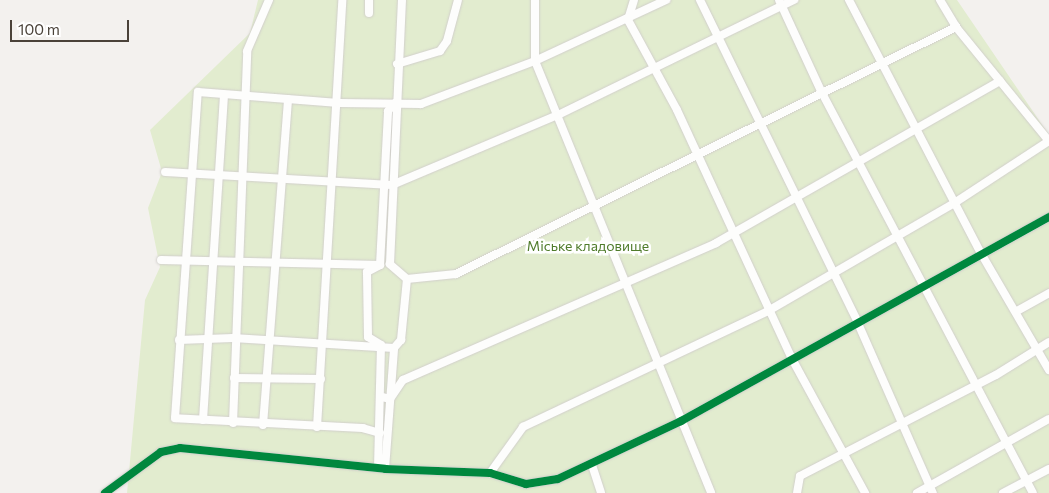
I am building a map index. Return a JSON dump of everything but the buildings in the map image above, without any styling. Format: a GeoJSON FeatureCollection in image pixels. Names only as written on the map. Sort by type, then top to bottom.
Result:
{"type":"FeatureCollection","features":[{"type":"Feature","properties":{"kind":"street"},"geometry":{"type":"LineString","coordinates":[[233,422],[233,338],[238,260],[240,175],[248,51],[269,0]]}},
{"type":"Feature","properties":{"kind":"street"},"geometry":{"type":"LineString","coordinates":[[317,427],[322,379],[339,103],[342,0]]}},
{"type":"Feature","properties":{"kind":"street"},"geometry":{"type":"LineString","coordinates":[[369,0],[369,13]]}},
{"type":"Feature","properties":{"kind":"street"},"geometry":{"type":"LineString","coordinates":[[390,264],[392,185],[398,113],[395,103],[402,0]]}},
{"type":"Feature","properties":{"kind":"street"},"geometry":{"type":"LineString","coordinates":[[397,64],[440,51],[447,41],[458,0]]}},
{"type":"Feature","properties":{"kind":"street"},"geometry":{"type":"LineString","coordinates":[[535,0],[535,62],[558,115],[591,206],[625,282],[680,421],[712,493]]}},
{"type":"Feature","properties":{"kind":"street"},"geometry":{"type":"LineString","coordinates":[[634,0],[628,20],[696,155],[731,234],[791,357],[865,493]]}},
{"type":"Feature","properties":{"kind":"street"},"geometry":{"type":"LineString","coordinates":[[380,433],[363,428],[263,425],[175,418],[190,173],[198,92],[339,103],[421,104],[535,62],[628,20],[666,0]]}},
{"type":"Feature","properties":{"kind":"street"},"geometry":{"type":"LineString","coordinates":[[700,0],[761,122],[793,196],[858,321],[904,422],[933,493]]}},
{"type":"Feature","properties":{"kind":"street"},"geometry":{"type":"LineString","coordinates":[[165,172],[392,185],[558,115],[719,38],[780,3],[794,0]]}},
{"type":"Feature","properties":{"kind":"street"},"geometry":{"type":"LineString","coordinates":[[849,0],[879,62],[917,127],[982,255],[1017,311],[1049,370]]}},
{"type":"Feature","properties":{"kind":"street"},"geometry":{"type":"LineString","coordinates":[[490,473],[523,427],[657,360],[768,311],[832,271],[900,236],[1049,141],[956,27],[940,0]]}},
{"type":"Feature","properties":{"kind":"street"},"geometry":{"type":"LineString","coordinates":[[780,3],[821,91],[900,236],[1033,493]]}},
{"type":"Feature","properties":{"kind":"street"},"geometry":{"type":"LineString","coordinates":[[161,260],[184,262],[213,258],[390,264],[407,279],[456,274],[879,62],[956,27]]}},
{"type":"Feature","properties":{"kind":"street"},"geometry":{"type":"LineString","coordinates":[[386,398],[403,380],[731,234],[793,196],[858,162],[1000,81]]}},
{"type":"Feature","properties":{"kind":"street"},"geometry":{"type":"LineString","coordinates":[[203,420],[224,95]]}},
{"type":"Feature","properties":{"kind":"street"},"geometry":{"type":"LineString","coordinates":[[263,425],[288,99]]}},
{"type":"Feature","properties":{"kind":"street"},"geometry":{"type":"LineString","coordinates":[[380,265],[388,111],[395,103]]}},
{"type":"Feature","properties":{"kind":"street"},"geometry":{"type":"LineString","coordinates":[[105,493],[161,452],[180,448],[382,468],[490,473],[526,484],[558,479],[592,465],[680,421],[791,357],[926,287],[1049,216]]}},
{"type":"Feature","properties":{"kind":"street"},"geometry":{"type":"LineString","coordinates":[[380,265],[367,272],[365,316],[368,336],[381,346],[386,398],[382,468]]}},
{"type":"Feature","properties":{"kind":"street"},"geometry":{"type":"LineString","coordinates":[[382,468],[380,433],[394,348],[401,340],[407,279]]}},
{"type":"Feature","properties":{"kind":"street"},"geometry":{"type":"LineString","coordinates":[[1017,311],[1049,293]]}},
{"type":"Feature","properties":{"kind":"street"},"geometry":{"type":"LineString","coordinates":[[179,340],[233,338],[324,341],[394,348]]}},
{"type":"Feature","properties":{"kind":"street"},"geometry":{"type":"LineString","coordinates":[[797,493],[800,476],[977,383],[1049,342]]}},
{"type":"Feature","properties":{"kind":"street"},"geometry":{"type":"LineString","coordinates":[[234,378],[322,379]]}},
{"type":"Feature","properties":{"kind":"street"},"geometry":{"type":"LineString","coordinates":[[917,493],[1008,445],[1049,419]]}},
{"type":"Feature","properties":{"kind":"street"},"geometry":{"type":"LineString","coordinates":[[592,465],[601,493]]}},
{"type":"Feature","properties":{"kind":"street"},"geometry":{"type":"LineString","coordinates":[[1003,493],[1049,469]]}},
{"type":"Feature","properties":{"kind":"street"},"geometry":{"type":"LineString","coordinates":[[526,484],[526,493]]}},
{"type":"Feature","properties":{"kind":"green space","name":"Міське кладовище"},"geometry":{"type":"Polygon","coordinates":[[[258,0],[957,0],[1049,135],[1049,493],[127,493],[145,300],[160,267],[148,208],[162,172],[150,130],[250,33],[258,0]]]}},
{"type":"Feature","properties":{"kind":"cycle path"},"geometry":{"type":"LineString","coordinates":[[105,493],[161,452],[180,448],[385,469],[490,473],[526,484],[558,479],[681,421],[1049,217]]}}]}
